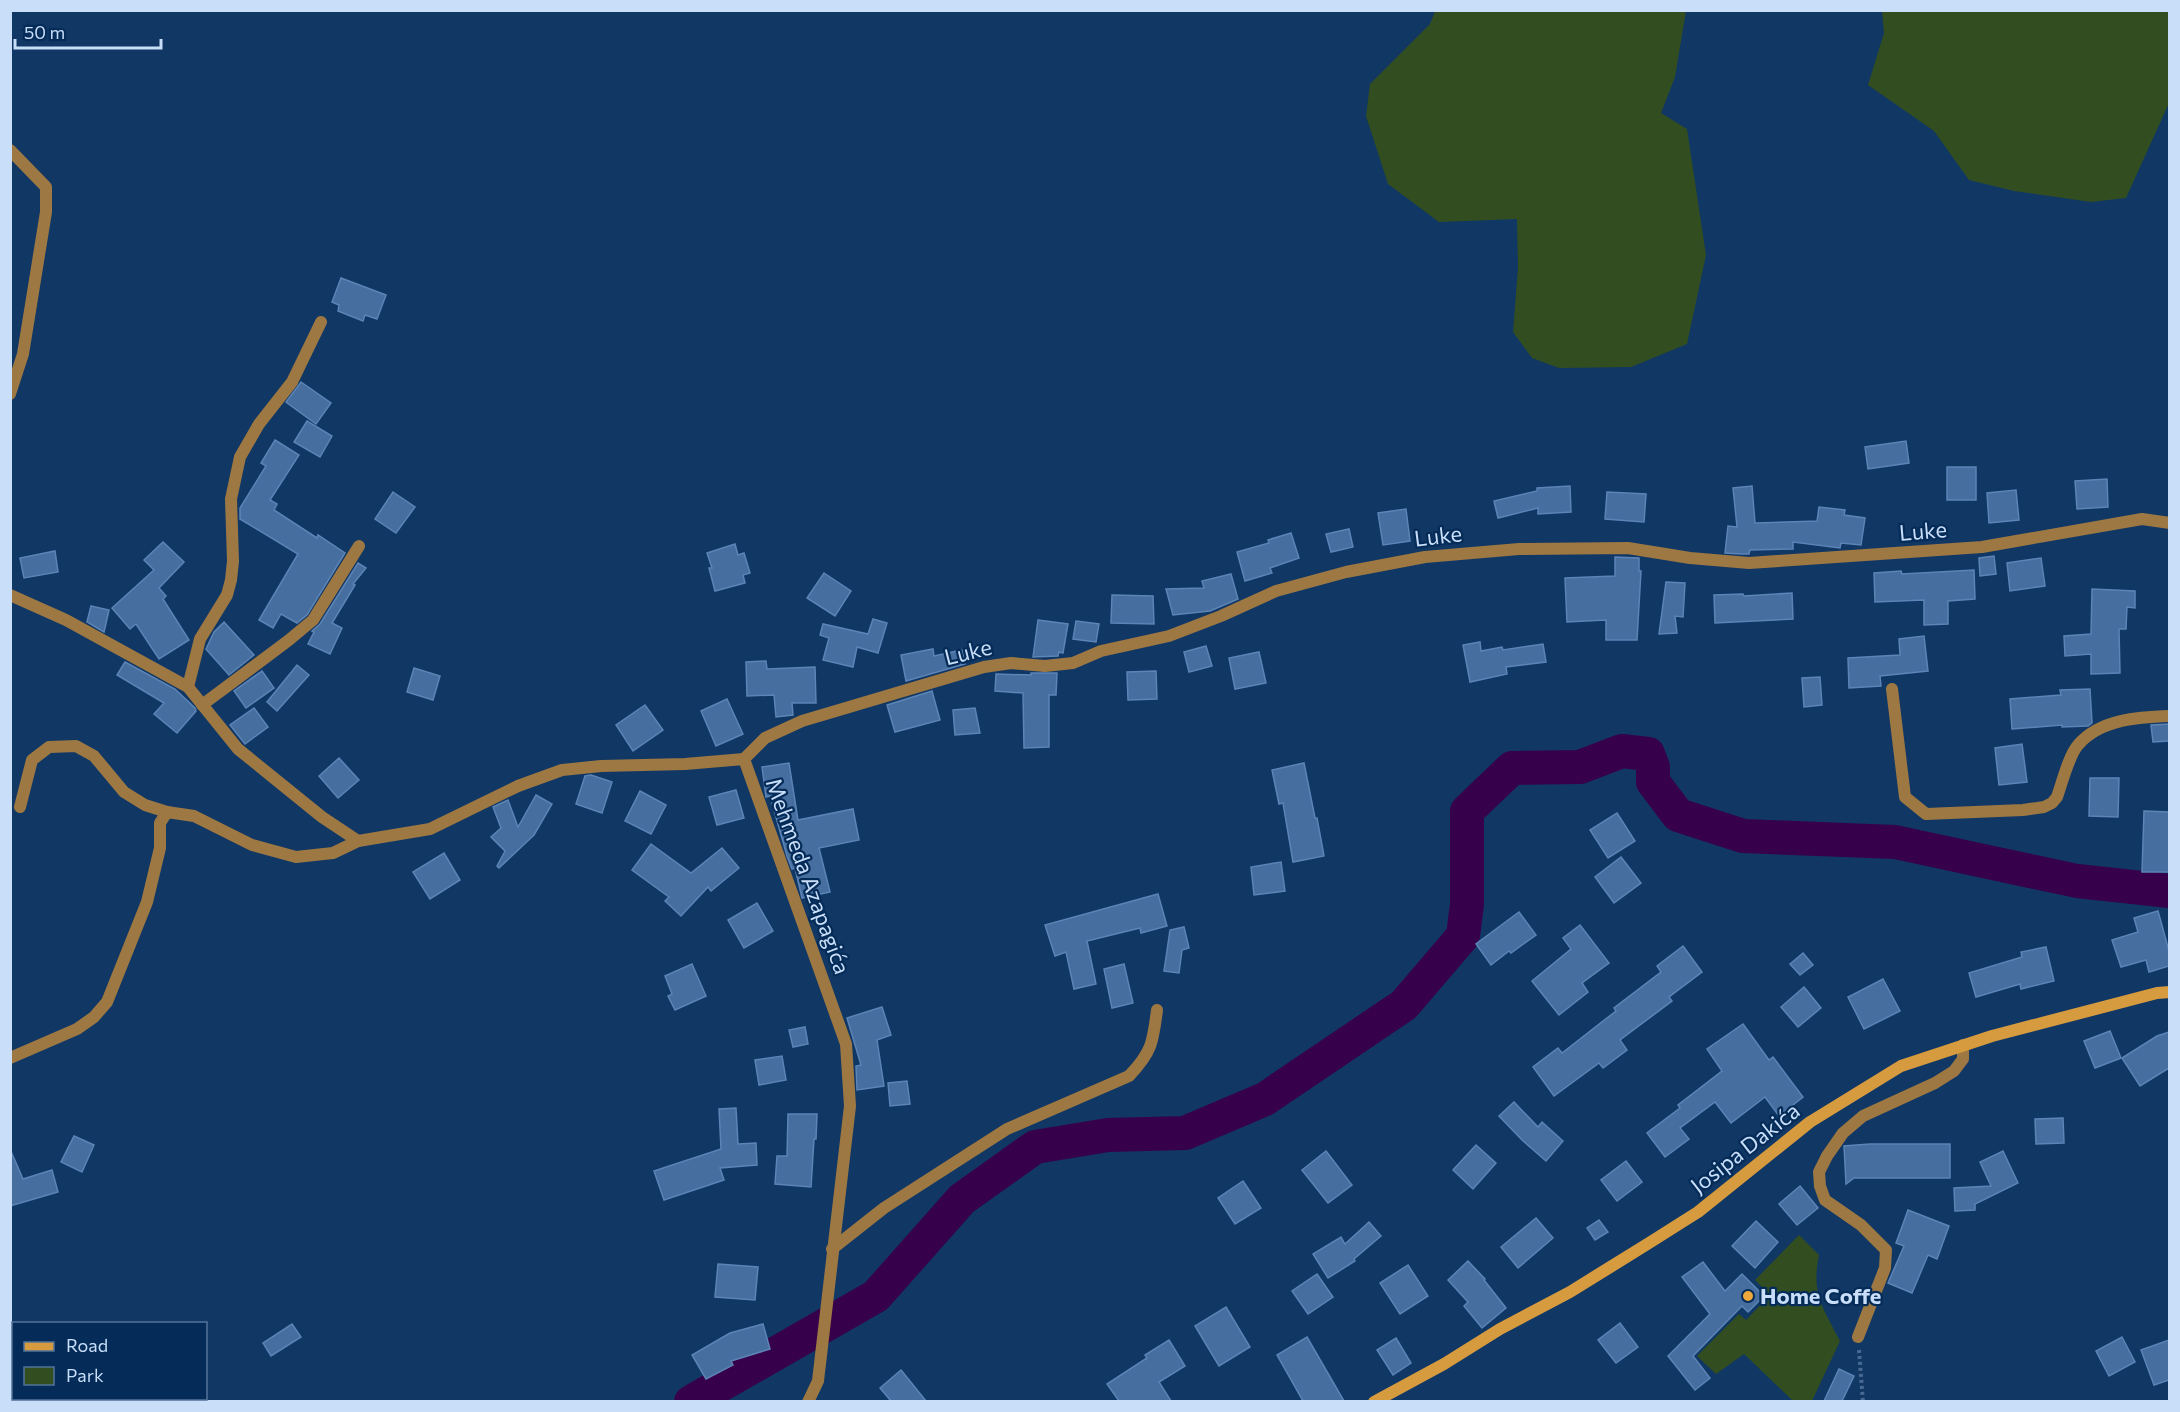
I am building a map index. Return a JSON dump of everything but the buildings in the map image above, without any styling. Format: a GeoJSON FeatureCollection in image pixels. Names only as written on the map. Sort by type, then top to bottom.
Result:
{"type":"FeatureCollection","features":[{"type":"Feature","properties":{"kind":"main road","name":"Josipa Dakića"},"geometry":{"type":"LineString","coordinates":[[1374,1401],[1570,1292],[1698,1212],[1810,1122],[1892,1071],[1992,1036],[2157,993],[2169,992]]}},
{"type":"Feature","properties":{"kind":"street"},"geometry":{"type":"LineString","coordinates":[[10,150],[46,187],[46,212],[23,354],[10,394]]}},
{"type":"Feature","properties":{"kind":"street"},"geometry":{"type":"LineString","coordinates":[[188,687],[200,639],[227,595],[231,580],[233,561],[231,499],[240,456],[259,424],[292,382],[321,322]]}},
{"type":"Feature","properties":{"kind":"street","name":"Luke"},"geometry":{"type":"LineString","coordinates":[[744,759],[765,738],[802,721],[984,667],[1011,663],[1045,666],[1073,663],[1101,651],[1169,636],[1276,591],[1346,572],[1425,557],[1519,549],[1628,548],[1690,558],[1749,563],[1982,547],[2142,519],[2169,523]]}},
{"type":"Feature","properties":{"kind":"street"},"geometry":{"type":"LineString","coordinates":[[202,705],[313,620],[359,546]]}},
{"type":"Feature","properties":{"kind":"street"},"geometry":{"type":"LineString","coordinates":[[10,595],[66,620],[188,687],[238,749],[322,817],[358,841]]}},
{"type":"Feature","properties":{"kind":"street"},"geometry":{"type":"LineString","coordinates":[[1892,689],[1905,797],[1926,814],[2044,807],[2057,797],[2077,746],[2090,733],[2127,718],[2169,716]]}},
{"type":"Feature","properties":{"kind":"street","name":"Mehmeda Azapagića"},"geometry":{"type":"LineString","coordinates":[[20,807],[32,760],[49,747],[76,746],[94,756],[124,792],[144,805],[167,812],[194,816],[252,845],[296,857],[333,853],[358,841],[430,828],[518,786],[562,770],[601,766],[735,762],[744,759],[846,1044],[850,1106],[818,1381],[808,1401]]}},
{"type":"Feature","properties":{"kind":"street"},"geometry":{"type":"LineString","coordinates":[[10,1058],[77,1029],[94,1017],[107,1002],[147,902],[160,848],[160,823],[167,812]]}},
{"type":"Feature","properties":{"kind":"street"},"geometry":{"type":"LineString","coordinates":[[832,1249],[884,1208],[1007,1129],[1129,1076],[1142,1062],[1154,1040],[1157,1010]]}},
{"type":"Feature","properties":{"kind":"street"},"geometry":{"type":"LineString","coordinates":[[1858,1337],[1885,1268],[1886,1250],[1861,1225],[1825,1200],[1820,1186],[1819,1172],[1843,1133],[1863,1116],[1935,1083],[1954,1071],[1963,1059],[1963,1045]]}},
{"type":"Feature","properties":{"kind":"path"},"geometry":{"type":"LineString","coordinates":[[1858,1337],[1863,1401]]}},
{"type":"Feature","properties":{"kind":"green space"},"geometry":{"type":"Polygon","coordinates":[[[1435,11],[1686,11],[1675,77],[1661,113],[1687,129],[1706,255],[1687,344],[1631,367],[1559,368],[1532,358],[1513,332],[1518,268],[1517,219],[1439,222],[1388,184],[1366,116],[1370,84],[1430,24],[1435,11]]]}},
{"type":"Feature","properties":{"kind":"green space"},"geometry":{"type":"Polygon","coordinates":[[[1882,11],[2169,11],[2169,103],[2126,198],[2091,202],[2014,191],[1969,180],[1934,131],[1868,85],[1884,33],[1882,11]]]}},
{"type":"Feature","properties":{"kind":"green space"},"geometry":{"type":"Polygon","coordinates":[[[1799,1235],[1819,1255],[1817,1281],[1820,1300],[1840,1341],[1812,1401],[1793,1401],[1744,1354],[1716,1374],[1697,1356],[1739,1314],[1746,1320],[1770,1295],[1755,1280],[1799,1235]]]}},
{"type":"Feature","properties":{"kind":"waterway"},"geometry":{"type":"LineString","coordinates":[[691,1402],[876,1296],[962,1199],[1035,1147],[1108,1135],[1185,1133],[1265,1099],[1404,1005],[1463,936],[1467,904],[1467,811],[1512,768],[1580,767],[1622,751],[1648,754],[1653,767],[1653,782],[1678,815],[1743,836],[1895,842],[2077,881],[2170,891]]}},
{"type":"Feature","properties":{"kind":"place","name":"Home Coffe"},"geometry":{"type":"Point","coordinates":[1748,1296]}}]}
